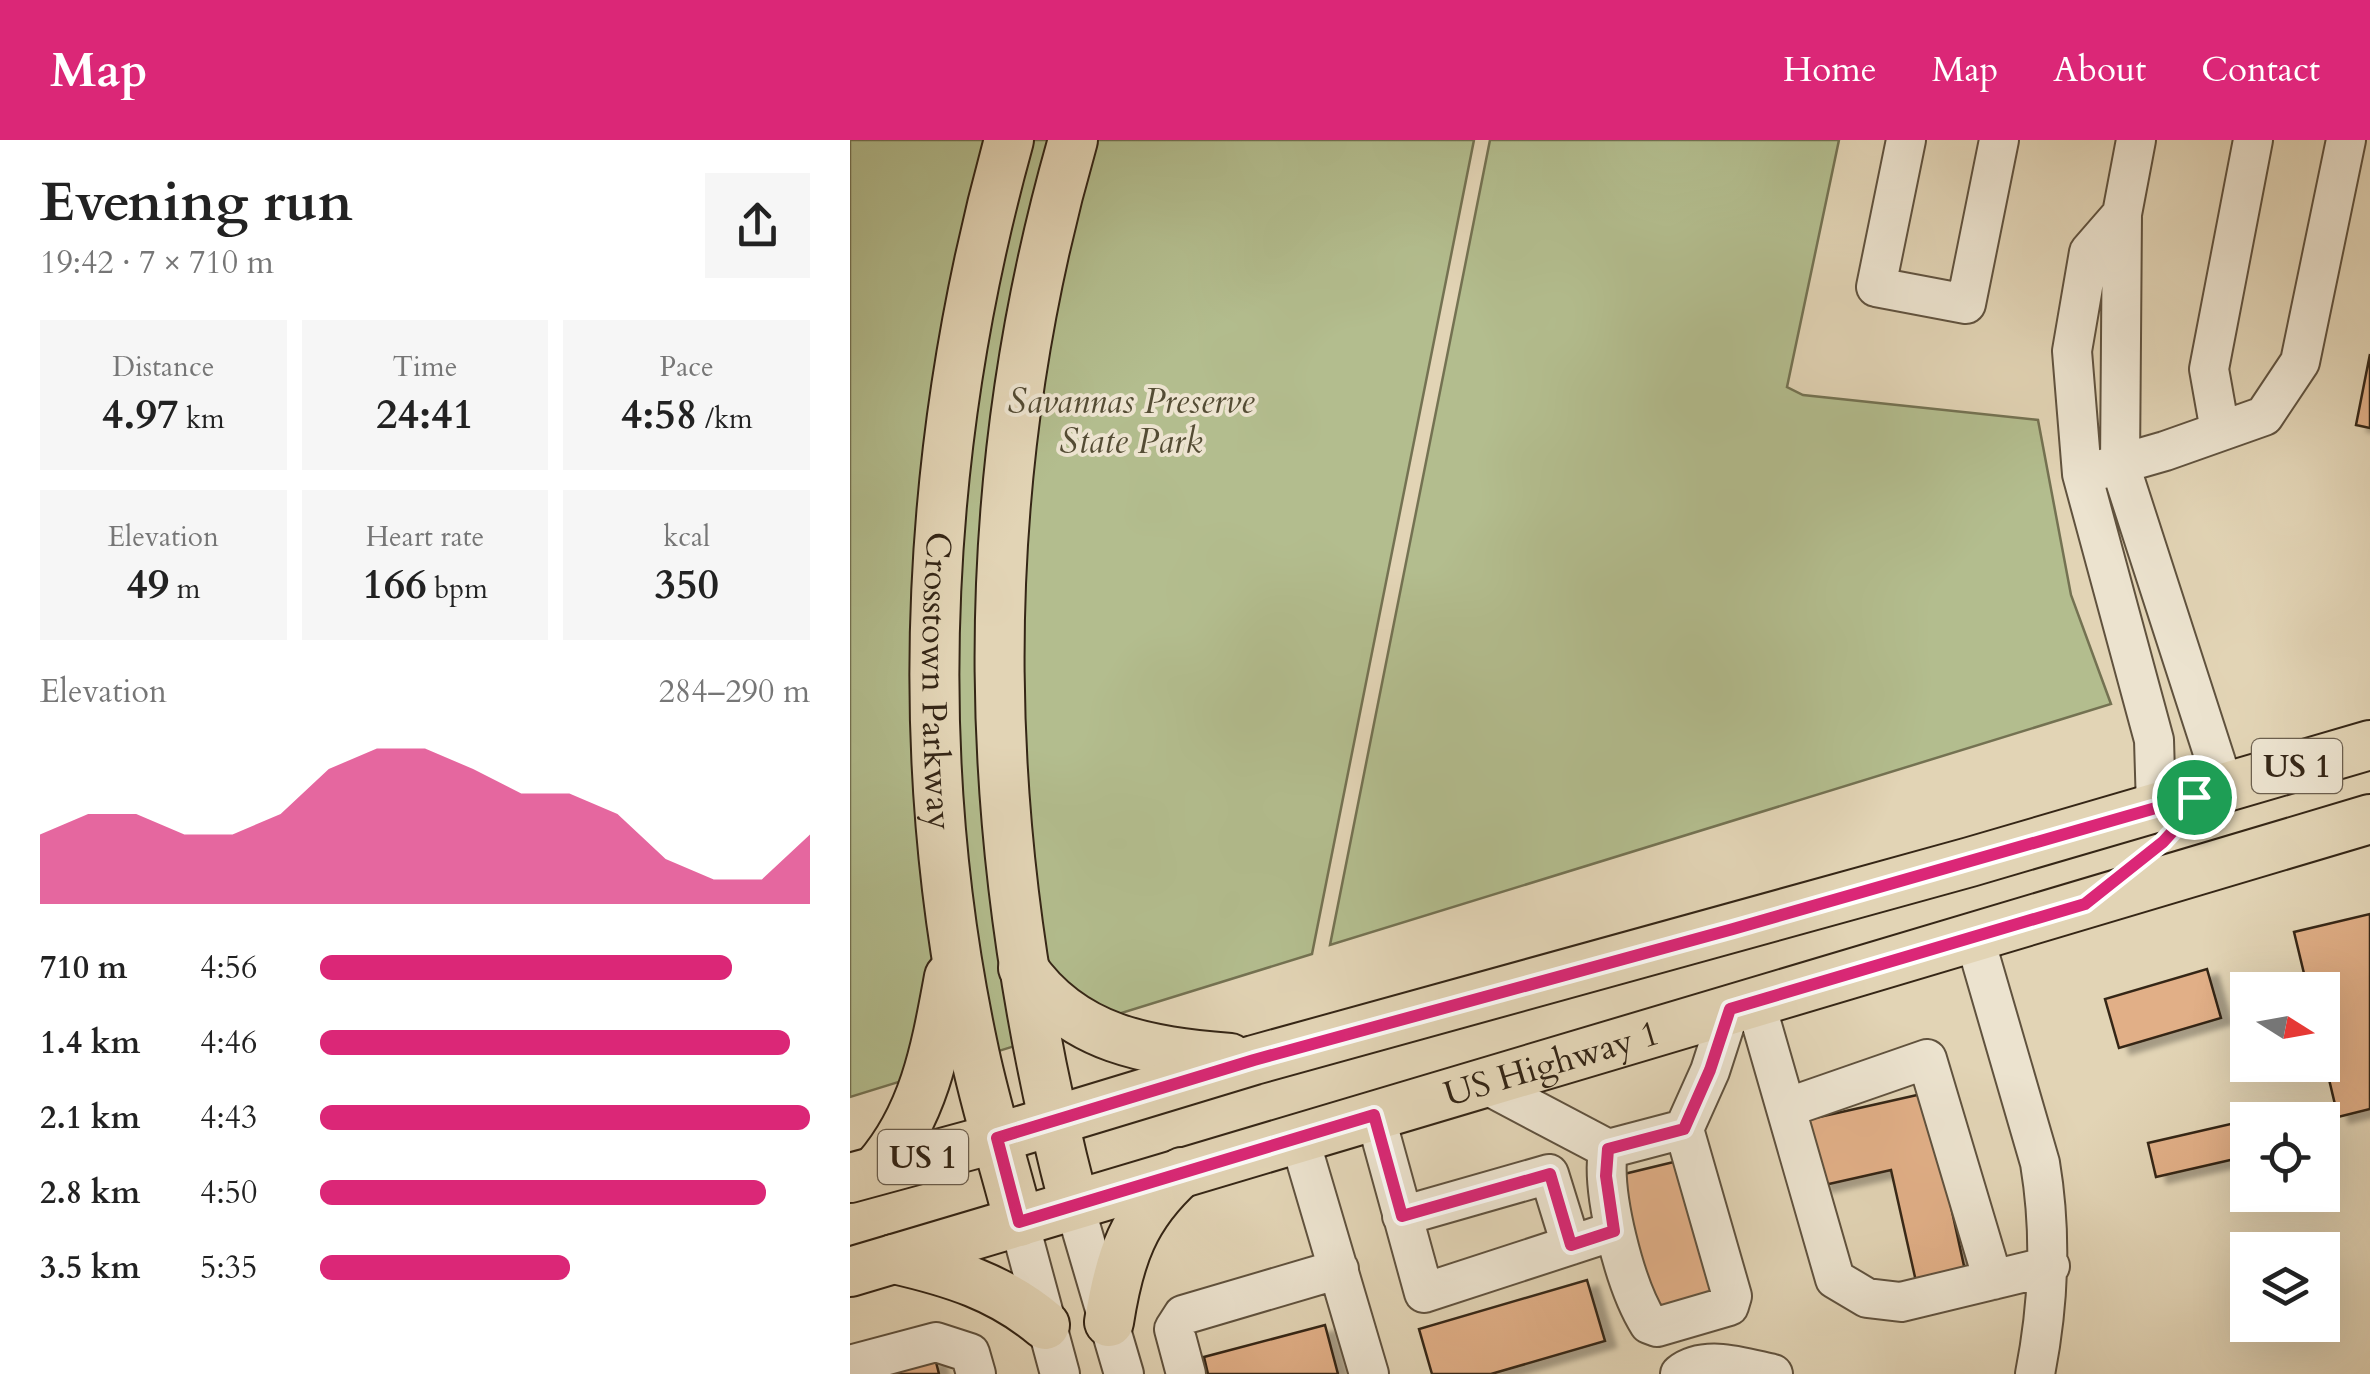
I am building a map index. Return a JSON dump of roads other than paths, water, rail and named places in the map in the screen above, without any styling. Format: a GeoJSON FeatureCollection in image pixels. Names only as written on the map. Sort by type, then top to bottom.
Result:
{"type":"FeatureCollection","features":[{"type":"Feature","properties":{"kind":"main road","name":"Crosstown Parkway"},"geometry":{"type":"LineString","coordinates":[[1009,140],[968,308],[942,476],[935,715],[943,851],[955,944],[972,1045],[1019,1222]]}},
{"type":"Feature","properties":{"kind":"main road","name":"Crosstown Parkway"},"geometry":{"type":"LineString","coordinates":[[1073,140],[1030,314],[1007,482],[1001,547],[998,692],[1007,846],[1022,968],[1052,1120],[1074,1204]]}},
{"type":"Feature","properties":{"kind":"main road","name":"US 1"},"geometry":{"type":"LineString","coordinates":[[864,1174],[1254,1060],[1751,924],[2370,744]]}},
{"type":"Feature","properties":{"kind":"main road"},"geometry":{"type":"LineString","coordinates":[[2085,904],[2163,842],[2183,820],[2192,797]]}},
{"type":"Feature","properties":{"kind":"main road","name":"US Highway 1"},"geometry":{"type":"LineString","coordinates":[[872,1265],[2370,819]]}},
{"type":"Feature","properties":{"kind":"main road"},"geometry":{"type":"LineString","coordinates":[[864,1174],[896,1148],[917,1110],[938,1034],[955,944]]}},
{"type":"Feature","properties":{"kind":"main road"},"geometry":{"type":"LineString","coordinates":[[1022,968],[1040,993],[1102,1033],[1148,1048],[1254,1060]]}},
{"type":"Feature","properties":{"kind":"main road"},"geometry":{"type":"LineString","coordinates":[[1108,1322],[1120,1263],[1129,1241],[1155,1196],[1182,1172]]}},
{"type":"Feature","properties":{"kind":"main road"},"geometry":{"type":"LineString","coordinates":[[872,1265],[940,1270],[992,1289],[1045,1324]]}},
{"type":"Feature","properties":{"kind":"street"},"geometry":{"type":"LineString","coordinates":[[1906,140],[1876,286],[1966,304],[1999,140]]}},
{"type":"Feature","properties":{"kind":"street"},"geometry":{"type":"LineString","coordinates":[[2136,140],[2122,214],[2120,465],[2165,598],[2192,797]]}},
{"type":"Feature","properties":{"kind":"street"},"geometry":{"type":"LineString","coordinates":[[2220,432],[2209,369],[2253,140]]}},
{"type":"Feature","properties":{"kind":"street"},"geometry":{"type":"LineString","coordinates":[[2082,474],[2264,416],[2300,362],[2346,140]]}},
{"type":"Feature","properties":{"kind":"street"},"geometry":{"type":"LineString","coordinates":[[2122,214],[2089,252],[2072,352],[2082,474],[2154,740],[2192,797]]}},
{"type":"Feature","properties":{"kind":"street"},"geometry":{"type":"LineString","coordinates":[[2122,613],[2165,598]]}},
{"type":"Feature","properties":{"kind":"street"},"geometry":{"type":"LineString","coordinates":[[1974,936],[2040,1163],[2050,1266],[2035,1374]]}},
{"type":"Feature","properties":{"kind":"street"},"geometry":{"type":"LineString","coordinates":[[1743,1005],[1786,1108],[1835,1279],[1867,1298],[1901,1302],[2050,1266]]}},
{"type":"Feature","properties":{"kind":"street"},"geometry":{"type":"LineString","coordinates":[[1608,1149],[1606,1176],[1614,1231],[1646,1321],[1652,1326],[1731,1304],[1732,1296],[1684,1129],[1743,1005]]}},
{"type":"Feature","properties":{"kind":"street"},"geometry":{"type":"LineString","coordinates":[[1786,1108],[1927,1059],[1993,1280]]}},
{"type":"Feature","properties":{"kind":"street"},"geometry":{"type":"LineString","coordinates":[[1482,1082],[1608,1149],[1684,1129]]}},
{"type":"Feature","properties":{"kind":"street"},"geometry":{"type":"LineString","coordinates":[[1374,1115],[1424,1293],[1614,1231]]}},
{"type":"Feature","properties":{"kind":"street"},"geometry":{"type":"LineString","coordinates":[[1299,1137],[1347,1374]]}},
{"type":"Feature","properties":{"kind":"street"},"geometry":{"type":"LineString","coordinates":[[1402,1216],[1550,1174],[1571,1245]]}},
{"type":"Feature","properties":{"kind":"street"},"geometry":{"type":"LineString","coordinates":[[1074,1204],[1124,1374]]}},
{"type":"Feature","properties":{"kind":"street"},"geometry":{"type":"LineString","coordinates":[[1019,1222],[1060,1374]]}},
{"type":"Feature","properties":{"kind":"street"},"geometry":{"type":"LineString","coordinates":[[1186,1374],[1174,1329],[1184,1315],[1329,1272]]}},
{"type":"Feature","properties":{"kind":"street"},"geometry":{"type":"LineString","coordinates":[[1329,1272],[1368,1374]]}},
{"type":"Feature","properties":{"kind":"street"},"geometry":{"type":"LineString","coordinates":[[850,1365],[936,1342],[970,1354],[976,1374]]}},
{"type":"Feature","properties":{"kind":"street"},"geometry":{"type":"LineString","coordinates":[[1680,1374],[1685,1369],[1722,1364],[1773,1374]]}},
{"type":"Feature","properties":{"kind":"park label","name":"Savannas Preserve State Park"},"geometry":{"type":"Point","coordinates":[1131,421]}}]}
